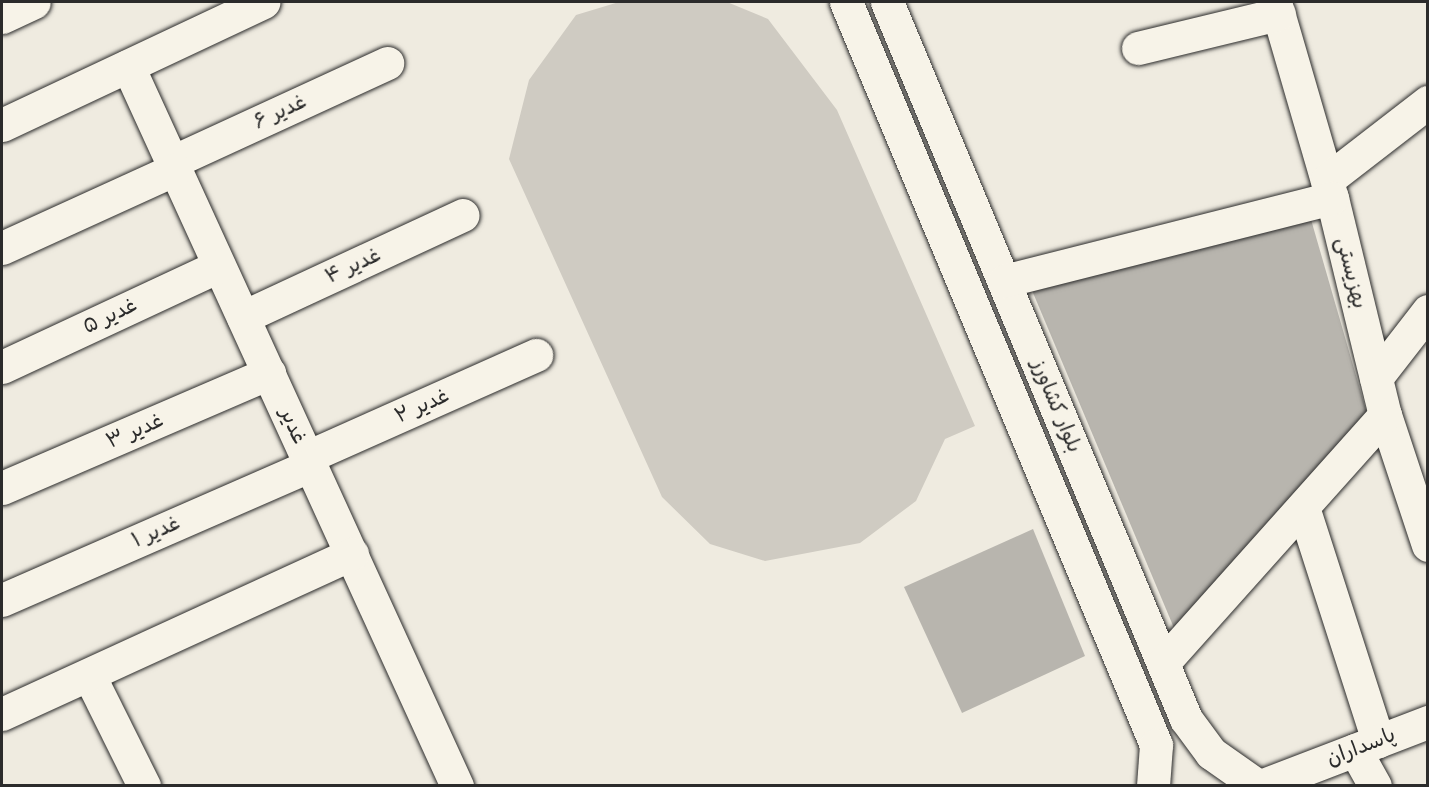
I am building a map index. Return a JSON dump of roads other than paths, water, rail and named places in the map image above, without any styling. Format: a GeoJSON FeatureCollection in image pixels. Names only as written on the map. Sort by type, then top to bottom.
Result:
{"type":"FeatureCollection","features":[{"type":"Feature","properties":{"kind":"street"},"geometry":{"type":"LineString","coordinates":[[2,17],[34,2]]}},
{"type":"Feature","properties":{"kind":"street"},"geometry":{"type":"LineString","coordinates":[[2,125],[262,2]]}},
{"type":"Feature","properties":{"kind":"street","name":"بلوار کشاورز"},"geometry":{"type":"LineString","coordinates":[[846,2],[1156,745],[1154,786]]}},
{"type":"Feature","properties":{"kind":"street","name":"بلوار کشاورز"},"geometry":{"type":"LineString","coordinates":[[887,2],[1186,719],[1211,753],[1260,786]]}},
{"type":"Feature","properties":{"kind":"street"},"geometry":{"type":"LineString","coordinates":[[1138,48],[1277,8]]}},
{"type":"Feature","properties":{"kind":"street","name":"بهزیستی"},"geometry":{"type":"LineString","coordinates":[[1277,8],[1330,189],[1385,415],[1428,545]]}},
{"type":"Feature","properties":{"kind":"street","name":"غدیر ۶"},"geometry":{"type":"LineString","coordinates":[[2,248],[387,63]]}},
{"type":"Feature","properties":{"kind":"street","name":"غدیر"},"geometry":{"type":"LineString","coordinates":[[128,66],[457,786]]}},
{"type":"Feature","properties":{"kind":"street"},"geometry":{"type":"LineString","coordinates":[[893,114],[929,101]]}},
{"type":"Feature","properties":{"kind":"street"},"geometry":{"type":"LineString","coordinates":[[1004,281],[1330,189],[1428,102]]}},
{"type":"Feature","properties":{"kind":"street","name":"غدیر ۴"},"geometry":{"type":"LineString","coordinates":[[243,317],[463,215]]}},
{"type":"Feature","properties":{"kind":"street","name":"غدیر ۵"},"geometry":{"type":"LineString","coordinates":[[2,367],[219,266]]}},
{"type":"Feature","properties":{"kind":"street"},"geometry":{"type":"LineString","coordinates":[[1376,378],[1428,311]]}},
{"type":"Feature","properties":{"kind":"street","name":"غدیر ۲"},"geometry":{"type":"LineString","coordinates":[[309,461],[536,355]]}},
{"type":"Feature","properties":{"kind":"street","name":"غدیر ۳"},"geometry":{"type":"LineString","coordinates":[[2,488],[268,373]]}},
{"type":"Feature","properties":{"kind":"street"},"geometry":{"type":"LineString","coordinates":[[1163,663],[1385,415]]}},
{"type":"Feature","properties":{"kind":"street","name":"غدیر ۱"},"geometry":{"type":"LineString","coordinates":[[2,600],[309,461]]}},
{"type":"Feature","properties":{"kind":"street"},"geometry":{"type":"LineString","coordinates":[[1303,507],[1375,786]]}},
{"type":"Feature","properties":{"kind":"street"},"geometry":{"type":"LineString","coordinates":[[1072,544],[1108,531]]}},
{"type":"Feature","properties":{"kind":"street"},"geometry":{"type":"LineString","coordinates":[[2,714],[352,554]]}},
{"type":"Feature","properties":{"kind":"street"},"geometry":{"type":"LineString","coordinates":[[89,675],[144,786]]}},
{"type":"Feature","properties":{"kind":"street","name":"پاسداران"},"geometry":{"type":"LineString","coordinates":[[1260,786],[1428,722]]}}]}
